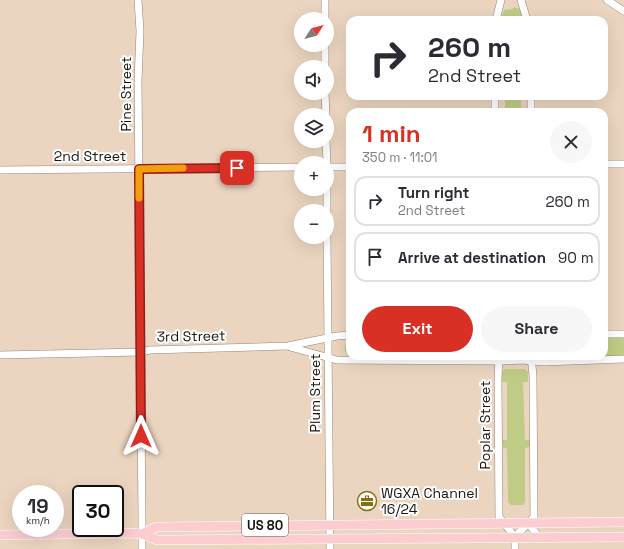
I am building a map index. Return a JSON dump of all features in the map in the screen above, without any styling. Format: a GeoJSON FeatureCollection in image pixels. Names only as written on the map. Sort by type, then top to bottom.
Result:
{"type":"FeatureCollection","features":[{"type":"Feature","properties":{"kind":"main road","name":"US 80"},"geometry":{"type":"LineString","coordinates":[[142,534],[156,527],[624,522]]}},
{"type":"Feature","properties":{"kind":"main road","name":"US 80"},"geometry":{"type":"LineString","coordinates":[[0,535],[130,533],[142,534],[157,540],[330,544],[515,537],[624,537]]}},
{"type":"Feature","properties":{"kind":"street","name":"Pine Street"},"geometry":{"type":"LineString","coordinates":[[138,0],[140,31],[138,81],[142,549]]}},
{"type":"Feature","properties":{"kind":"street"},"geometry":{"type":"LineString","coordinates":[[325,0],[325,12]]}},
{"type":"Feature","properties":{"kind":"street"},"geometry":{"type":"LineString","coordinates":[[497,16],[501,0]]}},
{"type":"Feature","properties":{"kind":"street"},"geometry":{"type":"LineString","coordinates":[[521,0],[526,16]]}},
{"type":"Feature","properties":{"kind":"street"},"geometry":{"type":"LineString","coordinates":[[608,0],[624,11]]}},
{"type":"Feature","properties":{"kind":"street"},"geometry":{"type":"LineString","coordinates":[[608,164],[624,164]]}},
{"type":"Feature","properties":{"kind":"street","name":"2nd Street"},"geometry":{"type":"LineString","coordinates":[[0,170],[294,167]]}},
{"type":"Feature","properties":{"kind":"street"},"geometry":{"type":"LineString","coordinates":[[334,167],[346,167]]}},
{"type":"Feature","properties":{"kind":"street","name":"Plum Street"},"geometry":{"type":"LineString","coordinates":[[327,244],[330,544]]}},
{"type":"Feature","properties":{"kind":"street"},"geometry":{"type":"LineString","coordinates":[[608,334],[624,334]]}},
{"type":"Feature","properties":{"kind":"street","name":"3rd Street"},"geometry":{"type":"LineString","coordinates":[[0,355],[141,352],[150,350],[288,346],[328,338],[346,336]]}},
{"type":"Feature","properties":{"kind":"street","name":"3rd Street"},"geometry":{"type":"LineString","coordinates":[[288,346],[328,358],[346,360]]}},
{"type":"Feature","properties":{"kind":"street","name":"3rd Street"},"geometry":{"type":"LineString","coordinates":[[608,360],[624,359]]}},
{"type":"Feature","properties":{"kind":"street","name":"Poplar Street"},"geometry":{"type":"LineString","coordinates":[[499,360],[499,517],[515,537]]}},
{"type":"Feature","properties":{"kind":"street"},"geometry":{"type":"LineString","coordinates":[[515,549],[515,537],[534,516],[533,375],[531,360]]}},
{"type":"Feature","properties":{"kind":"street","name":"3rd Street"},"geometry":{"type":"LineString","coordinates":[[538,360],[544,362],[597,360]]}},
{"type":"Feature","properties":{"kind":"street"},"geometry":{"type":"LineString","coordinates":[[528,523],[539,537]]}},
{"type":"Feature","properties":{"kind":"shaded area"},"geometry":{"type":"Polygon","coordinates":[[[0,0],[624,0],[624,549],[0,549],[0,0]]]}},
{"type":"Feature","properties":{"kind":"green space"},"geometry":{"type":"Polygon","coordinates":[[[515,7],[520,10],[522,16],[502,16],[504,10],[515,7]]]}},
{"type":"Feature","properties":{"kind":"green space"},"geometry":{"type":"Polygon","coordinates":[[[505,100],[521,100],[521,108],[505,108],[505,100]]]}},
{"type":"Feature","properties":{"kind":"green space"},"geometry":{"type":"Polygon","coordinates":[[[608,337],[624,337],[624,357],[608,357],[608,337]]]}},
{"type":"Feature","properties":{"kind":"green space"},"geometry":{"type":"Polygon","coordinates":[[[505,369],[525,369],[528,372],[528,382],[523,382],[525,440],[530,440],[530,447],[525,448],[525,502],[523,505],[511,505],[508,502],[507,448],[503,448],[502,440],[507,440],[507,382],[502,382],[502,372],[505,369]]]}},
{"type":"Feature","properties":{"kind":"slow traffic"},"geometry":{"type":"LineString","coordinates":[[139,198],[139,169],[183,168]]}},
{"type":"Feature","properties":{"kind":"place","name":"WGXA Channel 16/24"},"geometry":{"type":"Point","coordinates":[367,501]}},
{"type":"Feature","properties":{"kind":"route"},"geometry":{"type":"LineString","coordinates":[[141,436],[139,169],[237,168]]}}]}
